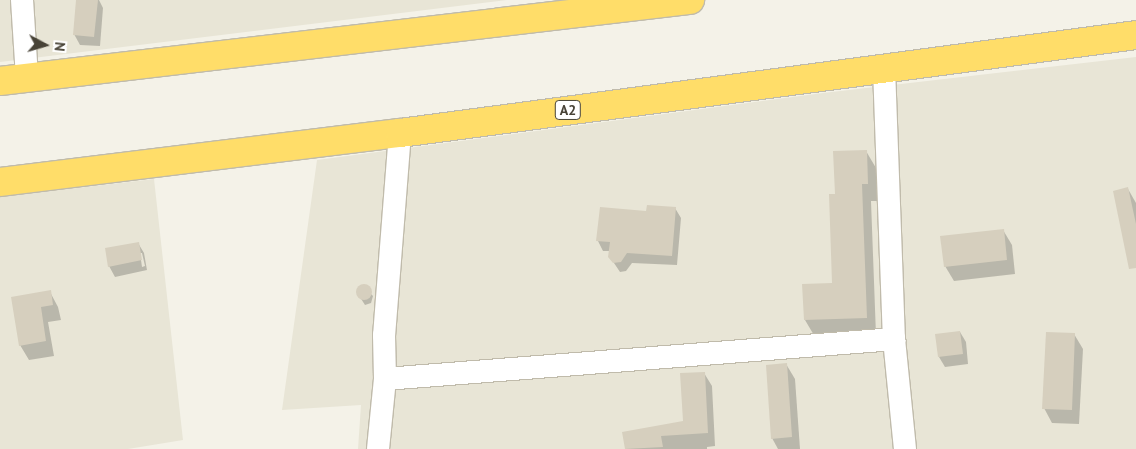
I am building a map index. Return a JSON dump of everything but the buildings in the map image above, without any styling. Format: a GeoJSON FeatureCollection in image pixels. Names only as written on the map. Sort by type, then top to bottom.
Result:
{"type":"FeatureCollection","features":[{"type":"Feature","properties":{"kind":"highway"},"geometry":{"type":"LineString","coordinates":[[0,80],[614,5],[690,0]]}},
{"type":"Feature","properties":{"kind":"highway","name":"A2"},"geometry":{"type":"LineString","coordinates":[[0,182],[400,133],[1136,35]]}},
{"type":"Feature","properties":{"kind":"street"},"geometry":{"type":"LineString","coordinates":[[22,0],[27,77]]}},
{"type":"Feature","properties":{"kind":"street"},"geometry":{"type":"LineString","coordinates":[[884,68],[894,339],[905,449]]}},
{"type":"Feature","properties":{"kind":"street"},"geometry":{"type":"LineString","coordinates":[[378,449],[384,378],[384,335],[400,133]]}},
{"type":"Feature","properties":{"kind":"street"},"geometry":{"type":"LineString","coordinates":[[384,378],[894,339]]}},
{"type":"Feature","properties":{"kind":"shaded area"},"geometry":{"type":"Polygon","coordinates":[[[0,0],[507,0],[0,62],[0,0]]]}},
{"type":"Feature","properties":{"kind":"shaded area"},"geometry":{"type":"Polygon","coordinates":[[[1136,57],[1136,449],[358,449],[361,405],[282,410],[317,160],[823,93],[1136,57]]]}},
{"type":"Feature","properties":{"kind":"shaded area"},"geometry":{"type":"Polygon","coordinates":[[[154,179],[183,440],[128,449],[0,449],[0,197],[154,179]]]}}]}
